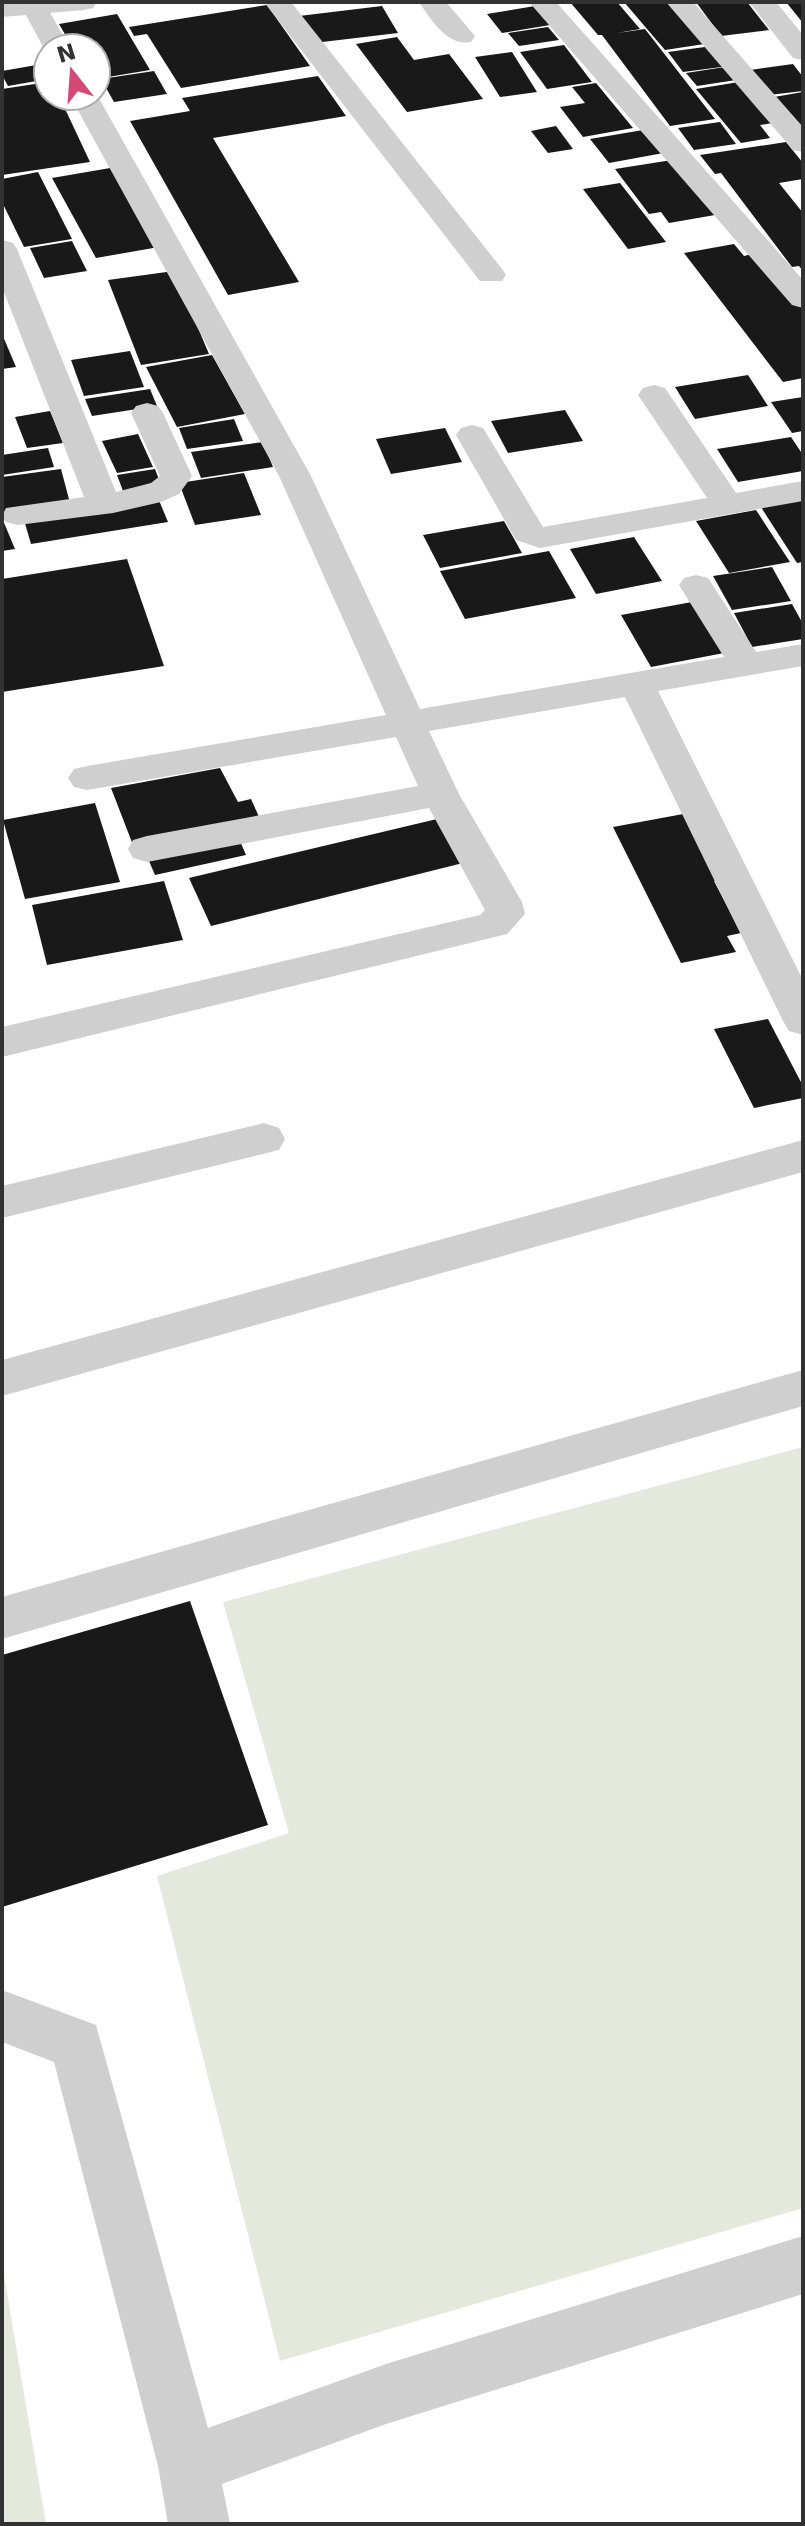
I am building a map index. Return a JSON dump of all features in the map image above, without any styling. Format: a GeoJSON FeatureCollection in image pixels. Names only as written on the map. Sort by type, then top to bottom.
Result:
{"type":"FeatureCollection","features":[{"type":"Feature","properties":{"kind":"street"},"geometry":{"type":"LineString","coordinates":[[2,9],[84,2]]}},
{"type":"Feature","properties":{"kind":"street"},"geometry":{"type":"LineString","coordinates":[[277,2],[491,275]]}},
{"type":"Feature","properties":{"kind":"street"},"geometry":{"type":"LineString","coordinates":[[432,2],[462,36]]}},
{"type":"Feature","properties":{"kind":"street"},"geometry":{"type":"LineString","coordinates":[[542,2],[803,299]]}},
{"type":"Feature","properties":{"kind":"street"},"geometry":{"type":"LineString","coordinates":[[679,2],[801,140]]}},
{"type":"Feature","properties":{"kind":"street"},"geometry":{"type":"LineString","coordinates":[[762,2],[803,52]]}},
{"type":"Feature","properties":{"kind":"street"},"geometry":{"type":"LineString","coordinates":[[34,6],[48,32]]}},
{"type":"Feature","properties":{"kind":"street"},"geometry":{"type":"LineString","coordinates":[[2,1042],[493,925],[505,914],[503,902],[440,794],[295,476],[93,112]]}},
{"type":"Feature","properties":{"kind":"street"},"geometry":{"type":"LineString","coordinates":[[2,249],[103,502]]}},
{"type":"Feature","properties":{"kind":"street"},"geometry":{"type":"LineString","coordinates":[[654,395],[728,505]]}},
{"type":"Feature","properties":{"kind":"street"},"geometry":{"type":"LineString","coordinates":[[18,515],[163,490],[176,476],[147,413]]}},
{"type":"Feature","properties":{"kind":"street"},"geometry":{"type":"LineString","coordinates":[[472,435],[528,533],[540,538],[803,491]]}},
{"type":"Feature","properties":{"kind":"street"},"geometry":{"type":"LineString","coordinates":[[696,585],[747,665]]}},
{"type":"Feature","properties":{"kind":"street"},"geometry":{"type":"LineString","coordinates":[[87,778],[803,655]]}},
{"type":"Feature","properties":{"kind":"street"},"geometry":{"type":"LineString","coordinates":[[637,684],[803,1021]]}},
{"type":"Feature","properties":{"kind":"street"},"geometry":{"type":"LineString","coordinates":[[147,849],[440,794]]}},
{"type":"Feature","properties":{"kind":"street"},"geometry":{"type":"LineString","coordinates":[[2,1202],[264,1139]]}},
{"type":"Feature","properties":{"kind":"street"},"geometry":{"type":"LineString","coordinates":[[2,1378],[803,1156]]}},
{"type":"Feature","properties":{"kind":"street"},"geometry":{"type":"LineString","coordinates":[[2,1618],[803,1388]]}},
{"type":"Feature","properties":{"kind":"street"},"geometry":{"type":"LineString","coordinates":[[2,2016],[77,2044],[188,2466],[199,2524]]}},
{"type":"Feature","properties":{"kind":"street"},"geometry":{"type":"LineString","coordinates":[[188,2466],[386,2394],[803,2265]]}},
{"type":"Feature","properties":{"kind":"shaded area"},"geometry":{"type":"Polygon","coordinates":[[[803,1447],[803,2208],[280,2361],[157,1876],[289,1833],[223,1602],[803,1447]]]}},
{"type":"Feature","properties":{"kind":"shaded area"},"geometry":{"type":"Polygon","coordinates":[[[2,2263],[46,2524],[2,2524],[2,2263]]]}},
{"type":"Feature","properties":{"kind":"building"},"geometry":{"type":"Polygon","coordinates":[[[570,2],[617,2],[640,29],[617,33],[645,29],[715,119],[670,126],[602,35],[598,35],[570,2]]]}},
{"type":"Feature","properties":{"kind":"building"},"geometry":{"type":"Polygon","coordinates":[[[624,2],[676,2],[711,43],[665,50],[624,2]]]}},
{"type":"Feature","properties":{"kind":"building"},"geometry":{"type":"Polygon","coordinates":[[[696,2],[747,2],[769,30],[721,36],[696,2]]]}},
{"type":"Feature","properties":{"kind":"building"},"geometry":{"type":"Polygon","coordinates":[[[786,2],[803,2],[803,23],[786,2]]]}},
{"type":"Feature","properties":{"kind":"building"},"geometry":{"type":"Polygon","coordinates":[[[267,5],[310,66],[181,88],[147,34],[134,36],[129,27],[267,5]]]}},
{"type":"Feature","properties":{"kind":"building"},"geometry":{"type":"Polygon","coordinates":[[[382,6],[398,33],[314,43],[299,16],[382,6]]]}},
{"type":"Feature","properties":{"kind":"building"},"geometry":{"type":"Polygon","coordinates":[[[535,6],[550,25],[502,33],[487,14],[535,6]]]}},
{"type":"Feature","properties":{"kind":"building"},"geometry":{"type":"Polygon","coordinates":[[[117,14],[150,70],[112,76],[112,32],[64,32],[59,24],[117,14]]]}},
{"type":"Feature","properties":{"kind":"building"},"geometry":{"type":"Polygon","coordinates":[[[548,27],[559,40],[519,46],[508,33],[548,27]]]}},
{"type":"Feature","properties":{"kind":"building"},"geometry":{"type":"Polygon","coordinates":[[[397,37],[414,60],[449,54],[483,99],[407,112],[356,44],[397,37]]]}},
{"type":"Feature","properties":{"kind":"building"},"geometry":{"type":"Polygon","coordinates":[[[564,45],[592,82],[547,89],[520,52],[564,45]]]}},
{"type":"Feature","properties":{"kind":"building"},"geometry":{"type":"Polygon","coordinates":[[[712,46],[729,66],[683,72],[668,52],[712,46]]]}},
{"type":"Feature","properties":{"kind":"building"},"geometry":{"type":"Polygon","coordinates":[[[512,52],[537,92],[500,97],[475,57],[512,52]]]}},
{"type":"Feature","properties":{"kind":"building"},"geometry":{"type":"Polygon","coordinates":[[[793,64],[803,77],[803,91],[769,95],[750,70],[793,64]]]}},
{"type":"Feature","properties":{"kind":"building"},"geometry":{"type":"Polygon","coordinates":[[[32,66],[32,82],[8,86],[2,71],[32,66]]]}},
{"type":"Feature","properties":{"kind":"building"},"geometry":{"type":"Polygon","coordinates":[[[725,67],[736,80],[697,86],[686,73],[725,67]]]}},
{"type":"Feature","properties":{"kind":"building"},"geometry":{"type":"Polygon","coordinates":[[[154,71],[167,94],[114,102],[112,77],[154,71]]]}},
{"type":"Feature","properties":{"kind":"building"},"geometry":{"type":"Polygon","coordinates":[[[318,76],[346,116],[213,138],[299,282],[228,295],[130,121],[190,111],[182,98],[318,76]]]}},
{"type":"Feature","properties":{"kind":"building"},"geometry":{"type":"Polygon","coordinates":[[[739,82],[773,123],[760,125],[770,138],[741,143],[696,89],[739,82]]]}},
{"type":"Feature","properties":{"kind":"building"},"geometry":{"type":"Polygon","coordinates":[[[596,83],[633,128],[583,137],[560,107],[585,103],[572,87],[596,83]]]}},
{"type":"Feature","properties":{"kind":"building"},"geometry":{"type":"Polygon","coordinates":[[[32,84],[32,112],[67,112],[90,162],[2,175],[2,89],[32,84]]]}},
{"type":"Feature","properties":{"kind":"building"},"geometry":{"type":"Polygon","coordinates":[[[803,92],[803,129],[774,97],[803,92]]]}},
{"type":"Feature","properties":{"kind":"building"},"geometry":{"type":"Polygon","coordinates":[[[720,122],[736,144],[694,150],[678,128],[720,122]]]}},
{"type":"Feature","properties":{"kind":"building"},"geometry":{"type":"Polygon","coordinates":[[[556,126],[573,149],[548,153],[531,131],[556,126]]]}},
{"type":"Feature","properties":{"kind":"building"},"geometry":{"type":"Polygon","coordinates":[[[649,129],[669,152],[609,163],[590,139],[649,129]]]}},
{"type":"Feature","properties":{"kind":"building"},"geometry":{"type":"Polygon","coordinates":[[[786,142],[803,163],[803,179],[779,183],[803,213],[803,271],[799,266],[792,267],[721,173],[715,174],[700,155],[786,142]]]}},
{"type":"Feature","properties":{"kind":"building"},"geometry":{"type":"Polygon","coordinates":[[[672,160],[715,215],[669,223],[661,212],[649,214],[615,169],[672,160]]]}},
{"type":"Feature","properties":{"kind":"building"},"geometry":{"type":"Polygon","coordinates":[[[116,167],[159,247],[96,258],[52,178],[116,167]]]}},
{"type":"Feature","properties":{"kind":"building"},"geometry":{"type":"Polygon","coordinates":[[[38,172],[72,239],[24,247],[2,202],[2,179],[38,172]]]}},
{"type":"Feature","properties":{"kind":"building"},"geometry":{"type":"Polygon","coordinates":[[[620,183],[666,242],[628,249],[583,189],[620,183]]]}},
{"type":"Feature","properties":{"kind":"building"},"geometry":{"type":"Polygon","coordinates":[[[72,241],[87,271],[44,278],[30,248],[72,241]]]}},
{"type":"Feature","properties":{"kind":"building"},"geometry":{"type":"Polygon","coordinates":[[[734,244],[744,256],[756,253],[803,308],[803,378],[783,382],[684,253],[734,244]]]}},
{"type":"Feature","properties":{"kind":"building"},"geometry":{"type":"Polygon","coordinates":[[[174,271],[209,354],[141,365],[108,280],[174,271]]]}},
{"type":"Feature","properties":{"kind":"building"},"geometry":{"type":"Polygon","coordinates":[[[2,334],[16,367],[2,369],[2,334]]]}},
{"type":"Feature","properties":{"kind":"building"},"geometry":{"type":"Polygon","coordinates":[[[130,351],[144,387],[84,396],[71,360],[130,351]]]}},
{"type":"Feature","properties":{"kind":"building"},"geometry":{"type":"Polygon","coordinates":[[[212,355],[245,414],[177,427],[146,367],[212,355]]]}},
{"type":"Feature","properties":{"kind":"building"},"geometry":{"type":"Polygon","coordinates":[[[748,375],[768,406],[695,419],[675,387],[748,375]]]}},
{"type":"Feature","properties":{"kind":"building"},"geometry":{"type":"Polygon","coordinates":[[[150,389],[157,406],[92,416],[85,399],[150,389]]]}},
{"type":"Feature","properties":{"kind":"building"},"geometry":{"type":"Polygon","coordinates":[[[803,397],[803,431],[792,433],[771,402],[803,397]]]}},
{"type":"Feature","properties":{"kind":"building"},"geometry":{"type":"Polygon","coordinates":[[[565,410],[583,441],[508,453],[491,421],[565,410]]]}},
{"type":"Feature","properties":{"kind":"building"},"geometry":{"type":"Polygon","coordinates":[[[50,411],[63,443],[27,448],[15,417],[50,411]]]}},
{"type":"Feature","properties":{"kind":"building"},"geometry":{"type":"Polygon","coordinates":[[[234,419],[243,441],[187,449],[179,428],[234,419]]]}},
{"type":"Feature","properties":{"kind":"building"},"geometry":{"type":"Polygon","coordinates":[[[445,428],[462,462],[391,474],[376,439],[445,428]]]}},
{"type":"Feature","properties":{"kind":"building"},"geometry":{"type":"Polygon","coordinates":[[[138,434],[153,467],[117,473],[102,441],[138,434]]]}},
{"type":"Feature","properties":{"kind":"building"},"geometry":{"type":"Polygon","coordinates":[[[791,437],[803,455],[803,471],[738,482],[717,449],[791,437]]]}},
{"type":"Feature","properties":{"kind":"building"},"geometry":{"type":"Polygon","coordinates":[[[263,442],[273,467],[201,478],[191,452],[263,442]]]}},
{"type":"Feature","properties":{"kind":"building"},"geometry":{"type":"Polygon","coordinates":[[[48,448],[54,467],[2,475],[2,455],[48,448]]]}},
{"type":"Feature","properties":{"kind":"building"},"geometry":{"type":"Polygon","coordinates":[[[61,469],[70,503],[2,513],[2,477],[61,469]]]}},
{"type":"Feature","properties":{"kind":"building"},"geometry":{"type":"Polygon","coordinates":[[[155,469],[161,485],[123,491],[117,475],[155,469]]]}},
{"type":"Feature","properties":{"kind":"building"},"geometry":{"type":"Polygon","coordinates":[[[244,473],[261,515],[195,525],[179,483],[244,473]]]}},
{"type":"Feature","properties":{"kind":"building"},"geometry":{"type":"Polygon","coordinates":[[[803,496],[803,562],[797,563],[759,504],[803,496]]]}},
{"type":"Feature","properties":{"kind":"building"},"geometry":{"type":"Polygon","coordinates":[[[158,498],[168,522],[31,544],[24,520],[158,498]]]}},
{"type":"Feature","properties":{"kind":"building"},"geometry":{"type":"Polygon","coordinates":[[[756,510],[790,562],[729,573],[696,521],[756,510]]]}},
{"type":"Feature","properties":{"kind":"building"},"geometry":{"type":"Polygon","coordinates":[[[2,518],[15,549],[2,551],[2,518]]]}},
{"type":"Feature","properties":{"kind":"building"},"geometry":{"type":"Polygon","coordinates":[[[504,521],[522,553],[440,568],[423,535],[504,521]]]}},
{"type":"Feature","properties":{"kind":"building"},"geometry":{"type":"Polygon","coordinates":[[[634,537],[662,581],[596,594],[570,549],[634,537]]]}},
{"type":"Feature","properties":{"kind":"building"},"geometry":{"type":"Polygon","coordinates":[[[549,551],[576,598],[465,619],[440,571],[549,551]]]}},
{"type":"Feature","properties":{"kind":"building"},"geometry":{"type":"Polygon","coordinates":[[[127,559],[164,666],[2,692],[2,579],[127,559]]]}},
{"type":"Feature","properties":{"kind":"building"},"geometry":{"type":"Polygon","coordinates":[[[772,567],[791,601],[732,610],[713,576],[772,567]]]}},
{"type":"Feature","properties":{"kind":"building"},"geometry":{"type":"Polygon","coordinates":[[[692,602],[724,653],[651,667],[621,615],[692,602]]]}},
{"type":"Feature","properties":{"kind":"building"},"geometry":{"type":"Polygon","coordinates":[[[792,604],[803,624],[803,639],[752,647],[734,613],[792,604]]]}},
{"type":"Feature","properties":{"kind":"building"},"geometry":{"type":"Polygon","coordinates":[[[220,768],[238,802],[251,799],[260,819],[133,845],[111,788],[220,768]]]}},
{"type":"Feature","properties":{"kind":"building"},"geometry":{"type":"Polygon","coordinates":[[[95,803],[120,882],[25,899],[3,820],[95,803]]]}},
{"type":"Feature","properties":{"kind":"building"},"geometry":{"type":"Polygon","coordinates":[[[694,812],[729,878],[714,881],[741,933],[727,936],[736,952],[681,963],[613,827],[694,812]]]}},
{"type":"Feature","properties":{"kind":"building"},"geometry":{"type":"Polygon","coordinates":[[[437,819],[463,863],[211,926],[189,878],[437,819]]]}},
{"type":"Feature","properties":{"kind":"building"},"geometry":{"type":"Polygon","coordinates":[[[240,841],[246,855],[155,875],[149,861],[240,841]]]}},
{"type":"Feature","properties":{"kind":"building"},"geometry":{"type":"Polygon","coordinates":[[[164,881],[183,940],[47,965],[32,905],[164,881]]]}},
{"type":"Feature","properties":{"kind":"building"},"geometry":{"type":"Polygon","coordinates":[[[768,1019],[803,1086],[803,1098],[754,1108],[714,1029],[768,1019]]]}},
{"type":"Feature","properties":{"kind":"building"},"geometry":{"type":"Polygon","coordinates":[[[190,1601],[268,1825],[2,1907],[2,1655],[190,1601]]]}}]}
